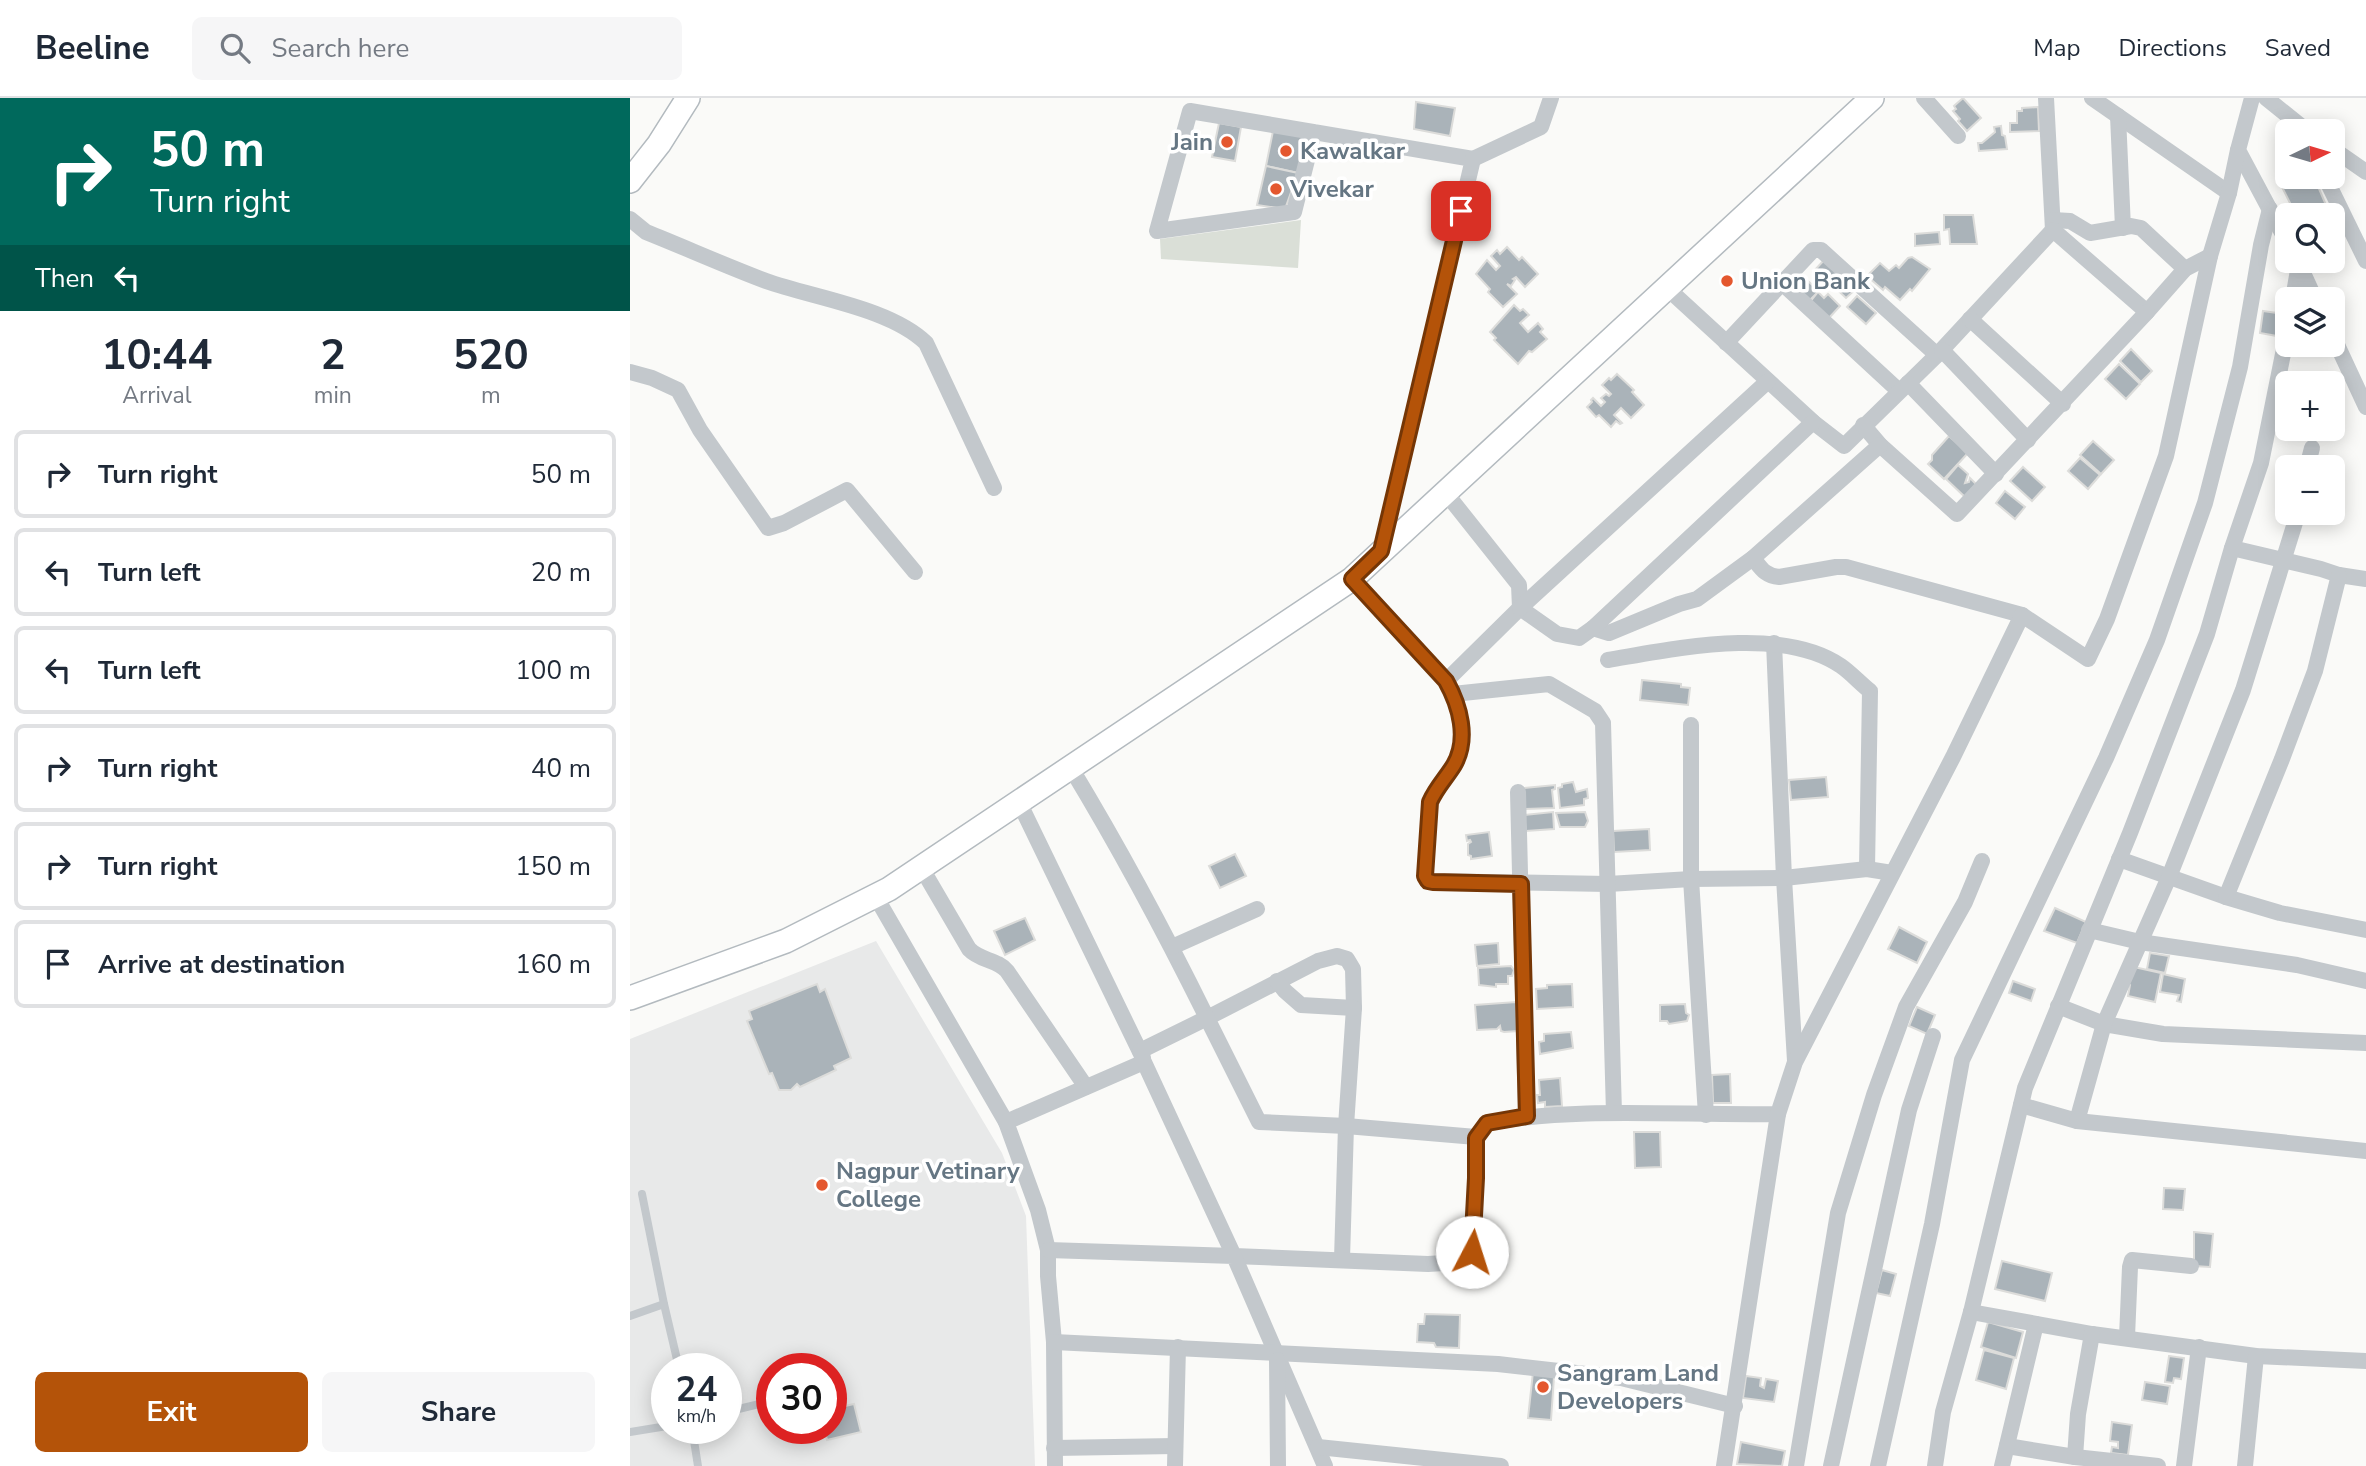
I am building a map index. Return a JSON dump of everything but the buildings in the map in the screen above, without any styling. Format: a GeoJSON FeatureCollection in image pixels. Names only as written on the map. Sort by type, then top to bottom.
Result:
{"type":"FeatureCollection","features":[{"type":"Feature","properties":{"kind":"street"},"geometry":{"type":"LineString","coordinates":[[630,181],[659,144],[688,98]]}},
{"type":"Feature","properties":{"kind":"street"},"geometry":{"type":"LineString","coordinates":[[1314,132],[1294,212],[1157,231],[1190,111],[1314,132],[1473,159],[1541,127],[1551,98]]}},
{"type":"Feature","properties":{"kind":"street"},"geometry":{"type":"LineString","coordinates":[[630,998],[786,941],[876,897],[1352,579],[1872,98]]}},
{"type":"Feature","properties":{"kind":"street"},"geometry":{"type":"LineString","coordinates":[[1924,98],[1958,136]]}},
{"type":"Feature","properties":{"kind":"street"},"geometry":{"type":"LineString","coordinates":[[2046,98],[2053,225],[2147,312]]}},
{"type":"Feature","properties":{"kind":"street"},"geometry":{"type":"LineString","coordinates":[[2092,98],[2229,193]]}},
{"type":"Feature","properties":{"kind":"street"},"geometry":{"type":"LineString","coordinates":[[1753,558],[1764,572],[1771,576],[1846,567],[2022,615],[2088,659],[2107,619],[2166,456],[2210,256],[2229,193],[2252,98]]}},
{"type":"Feature","properties":{"kind":"street"},"geometry":{"type":"LineString","coordinates":[[2266,98],[2292,119]]}},
{"type":"Feature","properties":{"kind":"street"},"geometry":{"type":"LineString","coordinates":[[2118,116],[2123,228]]}},
{"type":"Feature","properties":{"kind":"street"},"geometry":{"type":"LineString","coordinates":[[2238,150],[2275,219]]}},
{"type":"Feature","properties":{"kind":"street"},"geometry":{"type":"LineString","coordinates":[[2345,157],[2366,172]]}},
{"type":"Feature","properties":{"kind":"street"},"geometry":{"type":"LineString","coordinates":[[1381,551],[1473,159]]}},
{"type":"Feature","properties":{"kind":"street"},"geometry":{"type":"LineString","coordinates":[[2331,189],[2366,261]]}},
{"type":"Feature","properties":{"kind":"street"},"geometry":{"type":"LineString","coordinates":[[1878,1466],[1932,1224],[1962,1060],[2106,758],[2157,640],[2205,503],[2240,368],[2261,245],[2270,209]]}},
{"type":"Feature","properties":{"kind":"street"},"geometry":{"type":"LineString","coordinates":[[630,219],[646,232],[767,281],[875,314],[912,329],[926,342],[994,488]]}},
{"type":"Feature","properties":{"kind":"street"},"geometry":{"type":"LineString","coordinates":[[1667,288],[1813,422],[1844,446],[1939,352],[2053,225],[2070,221],[2090,233],[2136,226],[2185,269]]}},
{"type":"Feature","properties":{"kind":"street"},"geometry":{"type":"LineString","coordinates":[[1726,343],[1813,250],[1821,250],[1939,352],[2028,440]]}},
{"type":"Feature","properties":{"kind":"street"},"geometry":{"type":"LineString","coordinates":[[1863,425],[1880,445],[1957,514],[2063,404],[2185,269],[2210,256]]}},
{"type":"Feature","properties":{"kind":"street"},"geometry":{"type":"LineString","coordinates":[[1782,283],[1903,387],[1996,474]]}},
{"type":"Feature","properties":{"kind":"street"},"geometry":{"type":"LineString","coordinates":[[1970,319],[2063,404]]}},
{"type":"Feature","properties":{"kind":"street"},"geometry":{"type":"LineString","coordinates":[[1935,1466],[1942,1412],[1971,1312],[2021,1105],[2207,634],[2261,463],[2282,357]]}},
{"type":"Feature","properties":{"kind":"street"},"geometry":{"type":"LineString","coordinates":[[2343,357],[2366,407]]}},
{"type":"Feature","properties":{"kind":"street"},"geometry":{"type":"LineString","coordinates":[[630,372],[652,378],[678,390],[700,430],[768,528],[784,523],[847,489],[915,572]]}},
{"type":"Feature","properties":{"kind":"street"},"geometry":{"type":"LineString","coordinates":[[1450,688],[1520,608],[1768,381]]}},
{"type":"Feature","properties":{"kind":"street"},"geometry":{"type":"LineString","coordinates":[[1520,608],[1556,634],[1579,638],[1593,628],[1813,422]]}},
{"type":"Feature","properties":{"kind":"street"},"geometry":{"type":"LineString","coordinates":[[1593,628],[1609,633],[1697,599],[1753,558],[1880,445]]}},
{"type":"Feature","properties":{"kind":"street"},"geometry":{"type":"LineString","coordinates":[[2311,455],[2312,448]]}},
{"type":"Feature","properties":{"kind":"street"},"geometry":{"type":"LineString","coordinates":[[1445,492],[1519,585],[1520,608]]}},
{"type":"Feature","properties":{"kind":"street"},"geometry":{"type":"LineString","coordinates":[[2077,1121],[2104,1024],[2169,877],[2243,690],[2294,525]]}},
{"type":"Feature","properties":{"kind":"street"},"geometry":{"type":"LineString","coordinates":[[2232,548],[2339,575],[2366,579]]}},
{"type":"Feature","properties":{"kind":"street"},"geometry":{"type":"LineString","coordinates":[[2226,897],[2315,671],[2339,575]]}},
{"type":"Feature","properties":{"kind":"street"},"geometry":{"type":"LineString","coordinates":[[1352,579],[1450,688],[1463,743],[1460,755],[1430,802],[1425,876],[1428,881],[1608,884],[1691,879],[1784,878],[1867,869],[1892,873]]}},
{"type":"Feature","properties":{"kind":"street"},"geometry":{"type":"LineString","coordinates":[[1724,1466],[1778,1114],[1795,1062],[1953,757],[2022,615]]}},
{"type":"Feature","properties":{"kind":"street"},"geometry":{"type":"LineString","coordinates":[[1608,660],[1690,646],[1774,643],[1813,653],[1840,665],[1870,691],[1867,869]]}},
{"type":"Feature","properties":{"kind":"street"},"geometry":{"type":"LineString","coordinates":[[1774,643],[1795,1062]]}},
{"type":"Feature","properties":{"kind":"street"},"geometry":{"type":"LineString","coordinates":[[1450,688],[1549,684],[1595,711],[1603,723],[1614,1113]]}},
{"type":"Feature","properties":{"kind":"street"},"geometry":{"type":"LineString","coordinates":[[1690,725],[1691,879],[1706,1115]]}},
{"type":"Feature","properties":{"kind":"street"},"geometry":{"type":"LineString","coordinates":[[1071,768],[1111,834],[1172,947],[1259,1122],[1346,1126],[1476,1138]]}},
{"type":"Feature","properties":{"kind":"street"},"geometry":{"type":"LineString","coordinates":[[1518,792],[1527,1116]]}},
{"type":"Feature","properties":{"kind":"street"},"geometry":{"type":"LineString","coordinates":[[1019,802],[1234,1256],[1325,1466]]}},
{"type":"Feature","properties":{"kind":"street"},"geometry":{"type":"LineString","coordinates":[[2119,859],[2280,913],[2366,930]]}},
{"type":"Feature","properties":{"kind":"street"},"geometry":{"type":"LineString","coordinates":[[1796,1466],[1838,1213],[1874,1095],[1906,1007],[1965,902],[1982,861]]}},
{"type":"Feature","properties":{"kind":"street"},"geometry":{"type":"LineString","coordinates":[[921,867],[969,950],[1007,971],[1086,1087]]}},
{"type":"Feature","properties":{"kind":"street"},"geometry":{"type":"LineString","coordinates":[[876,897],[1006,1122],[1038,1210],[1048,1250],[1054,1342],[1055,1466]]}},
{"type":"Feature","properties":{"kind":"street"},"geometry":{"type":"LineString","coordinates":[[1172,947],[1257,909]]}},
{"type":"Feature","properties":{"kind":"street"},"geometry":{"type":"LineString","coordinates":[[2089,930],[2140,942],[2297,965],[2366,981]]}},
{"type":"Feature","properties":{"kind":"street"},"geometry":{"type":"LineString","coordinates":[[1006,1122],[1086,1087],[1207,1018],[1318,961],[1337,956],[1347,959],[1353,969],[1354,1008],[1346,1126],[1342,1259]]}},
{"type":"Feature","properties":{"kind":"street"},"geometry":{"type":"LineString","coordinates":[[1277,981],[1284,991],[1301,1004],[1354,1008]]}},
{"type":"Feature","properties":{"kind":"street"},"geometry":{"type":"LineString","coordinates":[[2058,1006],[2104,1024],[2163,1034],[2366,1043]]}},
{"type":"Feature","properties":{"kind":"street"},"geometry":{"type":"LineString","coordinates":[[1831,1466],[1909,1110],[1933,1036]]}},
{"type":"Feature","properties":{"kind":"street"},"geometry":{"type":"LineString","coordinates":[[2021,1105],[2077,1121],[2366,1151]]}},
{"type":"Feature","properties":{"kind":"street"},"geometry":{"type":"LineString","coordinates":[[1048,1250],[1428,1264],[1461,1262],[1472,1252],[1476,1138],[1487,1123],[1527,1116],[1614,1113],[1778,1114]]}},
{"type":"Feature","properties":{"kind":"street"},"geometry":{"type":"LineString","coordinates":[[2127,1337],[2132,1260],[2191,1266]]}},
{"type":"Feature","properties":{"kind":"street"},"geometry":{"type":"LineString","coordinates":[[1971,1312],[2092,1334],[2256,1356],[2366,1361]]}},
{"type":"Feature","properties":{"kind":"street"},"geometry":{"type":"LineString","coordinates":[[2002,1466],[2036,1324]]}},
{"type":"Feature","properties":{"kind":"street"},"geometry":{"type":"LineString","coordinates":[[2075,1457],[2078,1414],[2092,1334]]}},
{"type":"Feature","properties":{"kind":"street"},"geometry":{"type":"LineString","coordinates":[[1054,1342],[1499,1364],[1620,1378],[1735,1406]]}},
{"type":"Feature","properties":{"kind":"street"},"geometry":{"type":"LineString","coordinates":[[1175,1466],[1178,1347]]}},
{"type":"Feature","properties":{"kind":"street"},"geometry":{"type":"LineString","coordinates":[[2184,1466],[2199,1347]]}},
{"type":"Feature","properties":{"kind":"street"},"geometry":{"type":"LineString","coordinates":[[1277,1353],[1279,1466]]}},
{"type":"Feature","properties":{"kind":"street"},"geometry":{"type":"LineString","coordinates":[[2245,1466],[2256,1356]]}},
{"type":"Feature","properties":{"kind":"street"},"geometry":{"type":"LineString","coordinates":[[1054,1448],[1175,1446]]}},
{"type":"Feature","properties":{"kind":"street"},"geometry":{"type":"LineString","coordinates":[[2007,1446],[2158,1466]]}},
{"type":"Feature","properties":{"kind":"street"},"geometry":{"type":"LineString","coordinates":[[1318,1447],[1501,1466]]}},
{"type":"Feature","properties":{"kind":"lane"},"geometry":{"type":"LineString","coordinates":[[642,1194],[675,1353]]}},
{"type":"Feature","properties":{"kind":"lane"},"geometry":{"type":"LineString","coordinates":[[630,1317],[664,1304]]}},
{"type":"Feature","properties":{"kind":"lane"},"geometry":{"type":"LineString","coordinates":[[630,1432],[651,1429]]}},
{"type":"Feature","properties":{"kind":"lane"},"geometry":{"type":"LineString","coordinates":[[695,1444],[698,1466]]}},
{"type":"Feature","properties":{"kind":"shaded area"},"geometry":{"type":"Polygon","coordinates":[[[1301,220],[1298,268],[1161,259],[1160,239],[1301,220]]]}},
{"type":"Feature","properties":{"kind":"shaded area","name":"Nagpur Vetinary College"},"geometry":{"type":"Polygon","coordinates":[[[876,941],[1002,1153],[1026,1216],[1035,1466],[630,1466],[630,1039],[876,941]]]}},
{"type":"Feature","properties":{"kind":"place","name":"Jain"},"geometry":{"type":"Point","coordinates":[1227,142]}},
{"type":"Feature","properties":{"kind":"place","name":"Kawalkar"},"geometry":{"type":"Point","coordinates":[1286,151]}},
{"type":"Feature","properties":{"kind":"place","name":"Vivekar"},"geometry":{"type":"Point","coordinates":[1276,189]}},
{"type":"Feature","properties":{"kind":"place","name":"Union Bank"},"geometry":{"type":"Point","coordinates":[1727,281]}},
{"type":"Feature","properties":{"kind":"place","name":"Nagpur Vetinary College"},"geometry":{"type":"Point","coordinates":[822,1185]}},
{"type":"Feature","properties":{"kind":"place","name":"Sangram Land Developers"},"geometry":{"type":"Point","coordinates":[1543,1387]}},
{"type":"Feature","properties":{"kind":"route"},"geometry":{"type":"LineString","coordinates":[[1461,211],[1381,551],[1352,579],[1446,681],[1453,694],[1463,734],[1460,755],[1430,802],[1425,876],[1428,881],[1433,882],[1521,884],[1527,1116],[1487,1123],[1476,1138],[1472,1252]]}}]}
